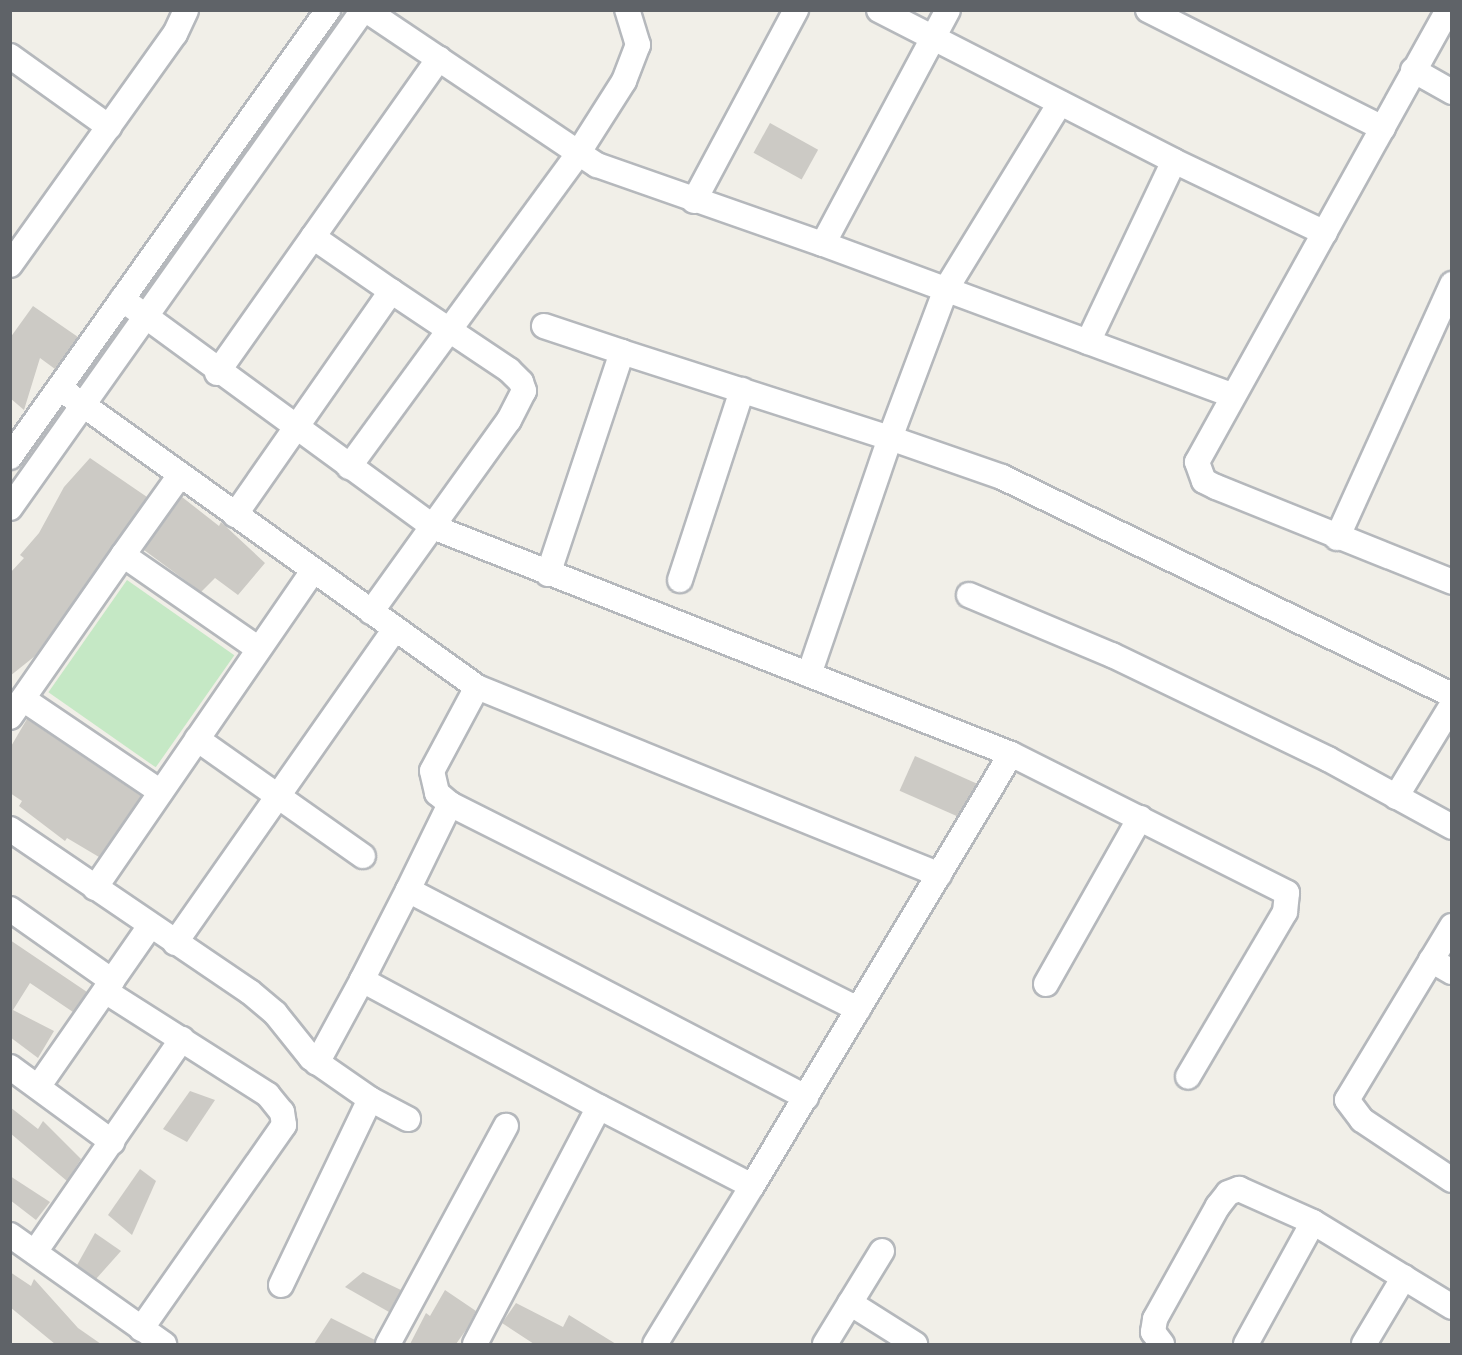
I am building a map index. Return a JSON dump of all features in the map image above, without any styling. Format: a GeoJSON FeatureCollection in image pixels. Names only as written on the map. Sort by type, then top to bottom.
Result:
{"type":"FeatureCollection","features":[{"type":"Feature","properties":{"kind":"street"},"geometry":{"type":"LineString","coordinates":[[10,265],[175,34],[186,10]]}},
{"type":"Feature","properties":{"kind":"street"},"geometry":{"type":"LineString","coordinates":[[10,456],[61,388],[328,10]]}},
{"type":"Feature","properties":{"kind":"street"},"geometry":{"type":"LineString","coordinates":[[10,508],[365,10],[439,58],[577,155],[694,201],[823,244],[1231,395]]}},
{"type":"Feature","properties":{"kind":"street"},"geometry":{"type":"LineString","coordinates":[[349,467],[447,328],[577,155],[634,61],[638,45],[627,10]]}},
{"type":"Feature","properties":{"kind":"street"},"geometry":{"type":"LineString","coordinates":[[694,201],[796,10]]}},
{"type":"Feature","properties":{"kind":"street"},"geometry":{"type":"LineString","coordinates":[[879,10],[1174,161],[1326,233]]}},
{"type":"Feature","properties":{"kind":"street"},"geometry":{"type":"LineString","coordinates":[[823,244],[948,10]]}},
{"type":"Feature","properties":{"kind":"street"},"geometry":{"type":"LineString","coordinates":[[1148,10],[1383,128]]}},
{"type":"Feature","properties":{"kind":"street"},"geometry":{"type":"LineString","coordinates":[[1448,10],[1413,70],[1326,233],[1231,395],[1197,462],[1204,481],[1337,538],[1452,582]]}},
{"type":"Feature","properties":{"kind":"street"},"geometry":{"type":"LineString","coordinates":[[10,56],[109,127]]}},
{"type":"Feature","properties":{"kind":"street"},"geometry":{"type":"LineString","coordinates":[[217,373],[439,58]]}},
{"type":"Feature","properties":{"kind":"street"},"geometry":{"type":"LineString","coordinates":[[1413,70],[1452,92]]}},
{"type":"Feature","properties":{"kind":"street"},"geometry":{"type":"LineString","coordinates":[[809,675],[890,438],[946,289],[1060,103]]}},
{"type":"Feature","properties":{"kind":"street"},"geometry":{"type":"LineString","coordinates":[[1088,342],[1174,161]]}},
{"type":"Feature","properties":{"kind":"street"},"geometry":{"type":"LineString","coordinates":[[313,237],[509,370],[521,382],[524,391],[509,420],[371,612]]}},
{"type":"Feature","properties":{"kind":"street"},"geometry":{"type":"LineString","coordinates":[[1337,538],[1452,284]]}},
{"type":"Feature","properties":{"kind":"street"},"geometry":{"type":"LineString","coordinates":[[235,515],[391,291]]}},
{"type":"Feature","properties":{"kind":"street"},"geometry":{"type":"LineString","coordinates":[[122,299],[217,373],[433,527],[1011,754],[1280,887],[1287,897],[1285,912],[1188,1077]]}},
{"type":"Feature","properties":{"kind":"street"},"geometry":{"type":"LineString","coordinates":[[544,326],[890,438],[1002,477],[1452,695]]}},
{"type":"Feature","properties":{"kind":"street"},"geometry":{"type":"LineString","coordinates":[[548,574],[622,352]]}},
{"type":"Feature","properties":{"kind":"street"},"geometry":{"type":"LineString","coordinates":[[61,388],[477,687],[939,874]]}},
{"type":"Feature","properties":{"kind":"street"},"geometry":{"type":"LineString","coordinates":[[680,580],[742,390]]}},
{"type":"Feature","properties":{"kind":"street"},"geometry":{"type":"LineString","coordinates":[[161,792],[17,708],[180,475]]}},
{"type":"Feature","properties":{"kind":"street"},"geometry":{"type":"LineString","coordinates":[[123,555],[259,649]]}},
{"type":"Feature","properties":{"kind":"street"},"geometry":{"type":"LineString","coordinates":[[95,888],[313,571]]}},
{"type":"Feature","properties":{"kind":"street"},"geometry":{"type":"LineString","coordinates":[[969,595],[1112,655],[1328,759],[1452,827]]}},
{"type":"Feature","properties":{"kind":"street"},"geometry":{"type":"LineString","coordinates":[[175,944],[395,629]]}},
{"type":"Feature","properties":{"kind":"street"},"geometry":{"type":"LineString","coordinates":[[477,687],[432,771],[434,788],[450,804],[858,1009]]}},
{"type":"Feature","properties":{"kind":"street"},"geometry":{"type":"LineString","coordinates":[[1396,796],[1452,705]]}},
{"type":"Feature","properties":{"kind":"street"},"geometry":{"type":"LineString","coordinates":[[197,739],[363,856]]}},
{"type":"Feature","properties":{"kind":"street"},"geometry":{"type":"LineString","coordinates":[[655,1344],[1011,754]]}},
{"type":"Feature","properties":{"kind":"street"},"geometry":{"type":"LineString","coordinates":[[317,1063],[362,980],[450,804]]}},
{"type":"Feature","properties":{"kind":"street"},"geometry":{"type":"LineString","coordinates":[[1046,984],[1140,818]]}},
{"type":"Feature","properties":{"kind":"street"},"geometry":{"type":"LineString","coordinates":[[10,829],[266,1005],[317,1063],[370,1099],[408,1119]]}},
{"type":"Feature","properties":{"kind":"street"},"geometry":{"type":"LineString","coordinates":[[408,890],[806,1097]]}},
{"type":"Feature","properties":{"kind":"street"},"geometry":{"type":"LineString","coordinates":[[10,909],[182,1039],[268,1095],[282,1112],[284,1125],[141,1329]]}},
{"type":"Feature","properties":{"kind":"street"},"geometry":{"type":"LineString","coordinates":[[38,1087],[150,926]]}},
{"type":"Feature","properties":{"kind":"street"},"geometry":{"type":"LineString","coordinates":[[1452,926],[1441,966],[1347,1100],[1362,1120],[1452,1180]]}},
{"type":"Feature","properties":{"kind":"street"},"geometry":{"type":"LineString","coordinates":[[362,980],[752,1186]]}},
{"type":"Feature","properties":{"kind":"street"},"geometry":{"type":"LineString","coordinates":[[35,1252],[182,1039]]}},
{"type":"Feature","properties":{"kind":"street"},"geometry":{"type":"LineString","coordinates":[[10,1068],[112,1142]]}},
{"type":"Feature","properties":{"kind":"street"},"geometry":{"type":"LineString","coordinates":[[281,1285],[370,1099]]}},
{"type":"Feature","properties":{"kind":"street"},"geometry":{"type":"LineString","coordinates":[[475,1344],[599,1107]]}},
{"type":"Feature","properties":{"kind":"street"},"geometry":{"type":"LineString","coordinates":[[388,1344],[506,1126]]}},
{"type":"Feature","properties":{"kind":"street"},"geometry":{"type":"LineString","coordinates":[[1162,1344],[1153,1332],[1155,1319],[1228,1193],[1239,1189],[1256,1193],[1313,1222],[1452,1307]]}},
{"type":"Feature","properties":{"kind":"street"},"geometry":{"type":"LineString","coordinates":[[1246,1344],[1313,1222]]}},
{"type":"Feature","properties":{"kind":"street"},"geometry":{"type":"LineString","coordinates":[[10,1235],[164,1344]]}},
{"type":"Feature","properties":{"kind":"street"},"geometry":{"type":"LineString","coordinates":[[825,1344],[882,1251]]}},
{"type":"Feature","properties":{"kind":"street"},"geometry":{"type":"LineString","coordinates":[[1364,1344],[1404,1277]]}},
{"type":"Feature","properties":{"kind":"street"},"geometry":{"type":"LineString","coordinates":[[850,1303],[915,1344]]}},
{"type":"Feature","properties":{"kind":"green space"},"geometry":{"type":"Polygon","coordinates":[[[127,580],[234,655],[156,767],[48,692],[127,580]]]}},
{"type":"Feature","properties":{"kind":"building"},"geometry":{"type":"Polygon","coordinates":[[[770,123],[818,150],[802,179],[754,153],[770,123]]]}},
{"type":"Feature","properties":{"kind":"building"},"geometry":{"type":"Polygon","coordinates":[[[33,306],[78,337],[55,369],[40,358],[24,410],[10,398],[10,338],[33,306]]]}},
{"type":"Feature","properties":{"kind":"building"},"geometry":{"type":"Polygon","coordinates":[[[90,458],[147,497],[35,656],[10,676],[10,573],[24,558],[20,555],[39,533],[64,487],[90,458]]]}},
{"type":"Feature","properties":{"kind":"building"},"geometry":{"type":"Polygon","coordinates":[[[182,497],[219,526],[221,522],[265,563],[238,595],[215,578],[201,592],[144,550],[182,497]]]}},
{"type":"Feature","properties":{"kind":"building"},"geometry":{"type":"Polygon","coordinates":[[[27,719],[141,796],[99,857],[67,838],[65,841],[19,806],[22,801],[10,793],[10,748],[27,719]]]}},
{"type":"Feature","properties":{"kind":"building"},"geometry":{"type":"Polygon","coordinates":[[[915,756],[977,784],[962,818],[900,791],[915,756]]]}},
{"type":"Feature","properties":{"kind":"building"},"geometry":{"type":"Polygon","coordinates":[[[10,940],[87,992],[73,1012],[30,983],[13,1010],[54,1031],[38,1058],[10,1037],[10,940]]]}},
{"type":"Feature","properties":{"kind":"building"},"geometry":{"type":"Polygon","coordinates":[[[190,1091],[215,1100],[187,1142],[163,1129],[190,1091]]]}},
{"type":"Feature","properties":{"kind":"building"},"geometry":{"type":"Polygon","coordinates":[[[10,1107],[38,1129],[43,1121],[81,1159],[67,1181],[10,1133],[10,1107]]]}},
{"type":"Feature","properties":{"kind":"building"},"geometry":{"type":"Polygon","coordinates":[[[140,1169],[156,1181],[132,1235],[108,1215],[140,1169]]]}},
{"type":"Feature","properties":{"kind":"building"},"geometry":{"type":"Polygon","coordinates":[[[10,1176],[50,1202],[36,1220],[10,1200],[10,1176]]]}},
{"type":"Feature","properties":{"kind":"building"},"geometry":{"type":"Polygon","coordinates":[[[95,1233],[121,1251],[96,1279],[77,1265],[95,1233]]]}},
{"type":"Feature","properties":{"kind":"building"},"geometry":{"type":"Polygon","coordinates":[[[10,1272],[31,1286],[34,1279],[78,1328],[101,1344],[55,1344],[10,1307],[10,1272]]]}},
{"type":"Feature","properties":{"kind":"building"},"geometry":{"type":"Polygon","coordinates":[[[363,1272],[401,1290],[389,1312],[345,1287],[363,1272]]]}},
{"type":"Feature","properties":{"kind":"building"},"geometry":{"type":"Polygon","coordinates":[[[445,1290],[476,1311],[466,1330],[456,1344],[410,1344],[426,1313],[430,1316],[445,1290]]]}},
{"type":"Feature","properties":{"kind":"building"},"geometry":{"type":"Polygon","coordinates":[[[516,1303],[563,1327],[569,1315],[616,1344],[534,1344],[502,1323],[516,1303]]]}},
{"type":"Feature","properties":{"kind":"building"},"geometry":{"type":"Polygon","coordinates":[[[331,1318],[375,1340],[374,1344],[314,1344],[331,1318]]]}}]}
